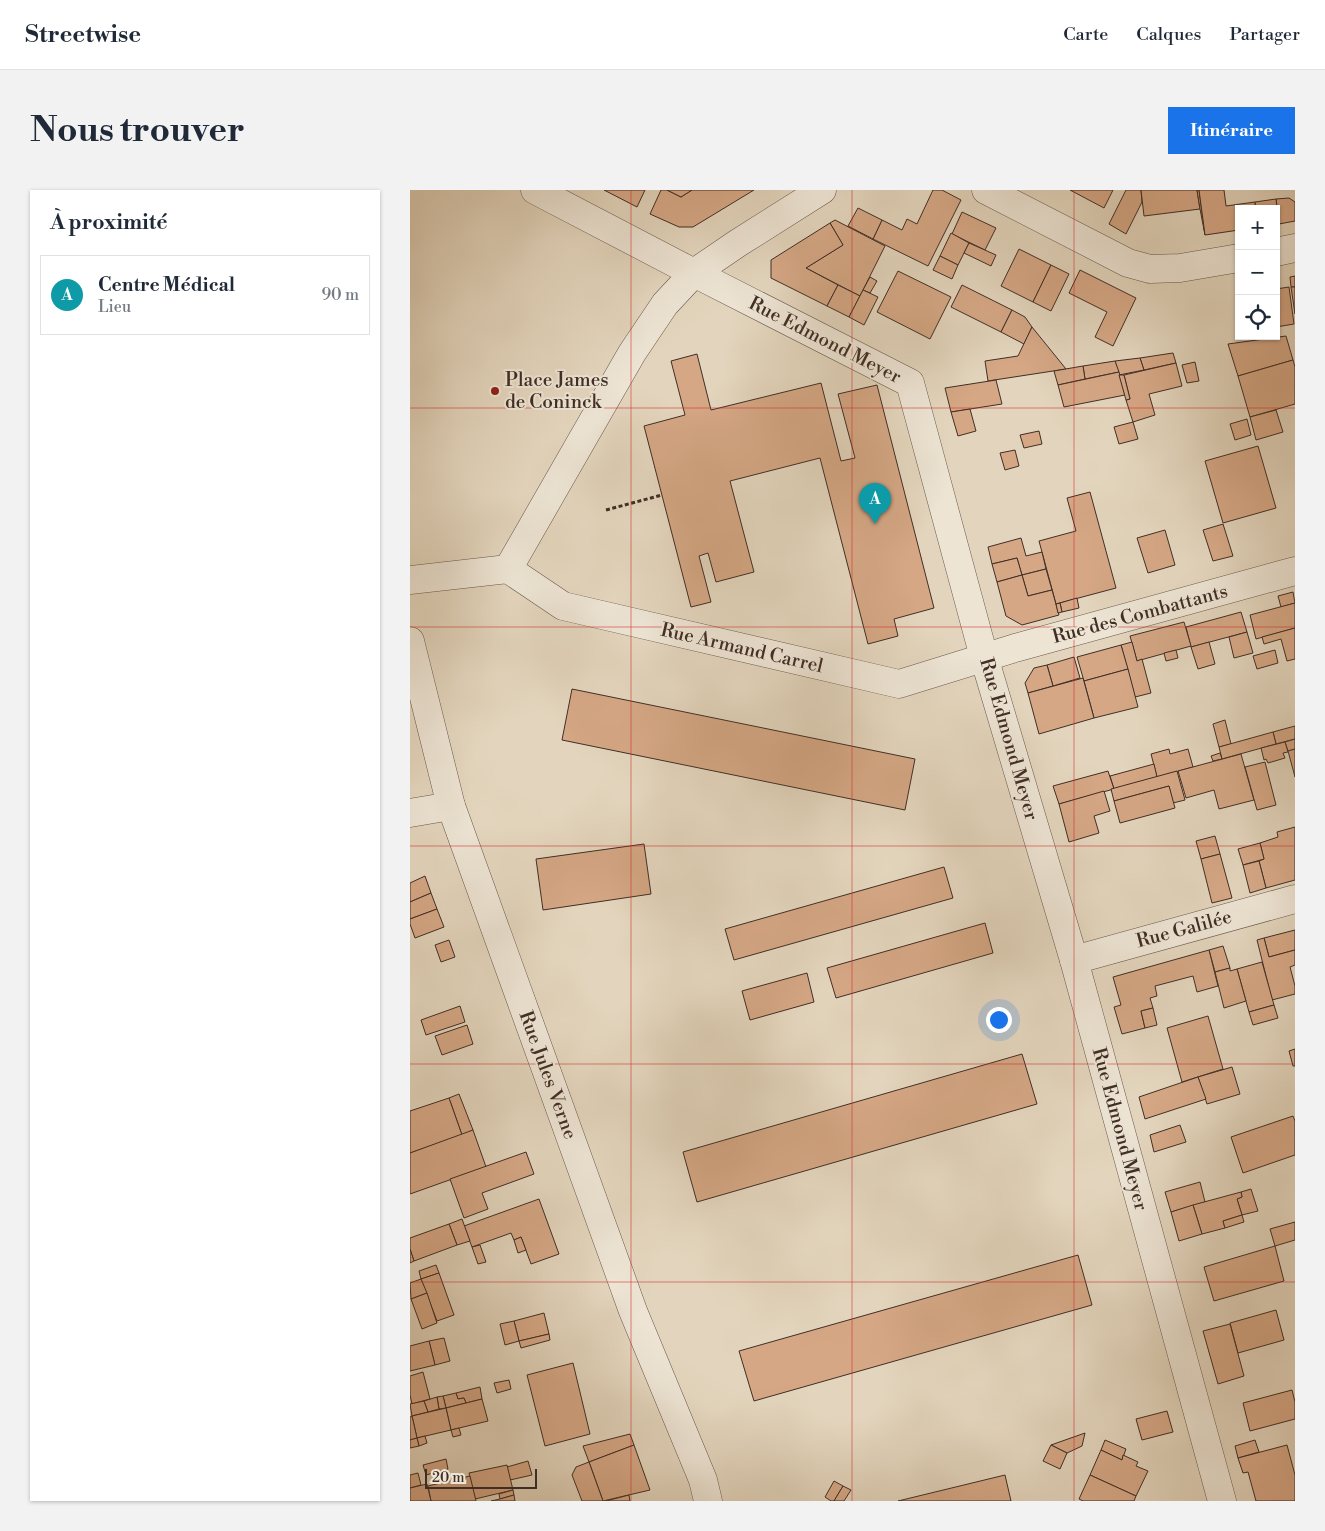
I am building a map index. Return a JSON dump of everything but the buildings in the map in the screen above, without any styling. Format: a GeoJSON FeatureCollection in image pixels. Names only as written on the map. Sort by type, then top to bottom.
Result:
{"type":"FeatureCollection","features":[{"type":"Feature","properties":{"kind":"street","name":"Rue Edmond Meyer"},"geometry":{"type":"LineString","coordinates":[[535,190],[910,383],[984,657],[1074,960],[1222,1501]]}},
{"type":"Feature","properties":{"kind":"street"},"geometry":{"type":"LineString","coordinates":[[410,580],[508,570],[632,353],[665,304],[694,273],[822,190]]}},
{"type":"Feature","properties":{"kind":"street"},"geometry":{"type":"LineString","coordinates":[[986,190],[1128,263],[1150,269],[1180,268],[1235,259]]}},
{"type":"Feature","properties":{"kind":"street"},"geometry":{"type":"LineString","coordinates":[[1280,251],[1295,248]]}},
{"type":"Feature","properties":{"kind":"street","name":"Rue Armand Carrel"},"geometry":{"type":"LineString","coordinates":[[508,570],[563,606],[899,684],[984,657]]}},
{"type":"Feature","properties":{"kind":"street","name":"Rue des Combattants"},"geometry":{"type":"LineString","coordinates":[[984,657],[1295,571]]}},
{"type":"Feature","properties":{"kind":"street","name":"Rue Jules Verne"},"geometry":{"type":"LineString","coordinates":[[410,641],[451,806],[633,1311],[704,1480],[708,1501]]}},
{"type":"Feature","properties":{"kind":"street"},"geometry":{"type":"LineString","coordinates":[[410,813],[451,806]]}},
{"type":"Feature","properties":{"kind":"street","name":"Rue Galilée"},"geometry":{"type":"LineString","coordinates":[[1074,960],[1295,899]]}},
{"type":"Feature","properties":{"kind":"path"},"geometry":{"type":"LineString","coordinates":[[606,510],[662,495]]}},
{"type":"Feature","properties":{"kind":"place","name":"Place James de Coninck"},"geometry":{"type":"Point","coordinates":[495,391]}},
{"type":"Feature","properties":{"kind":"place","name":"Centre Médical"},"geometry":{"type":"Point","coordinates":[875,524]}}]}
